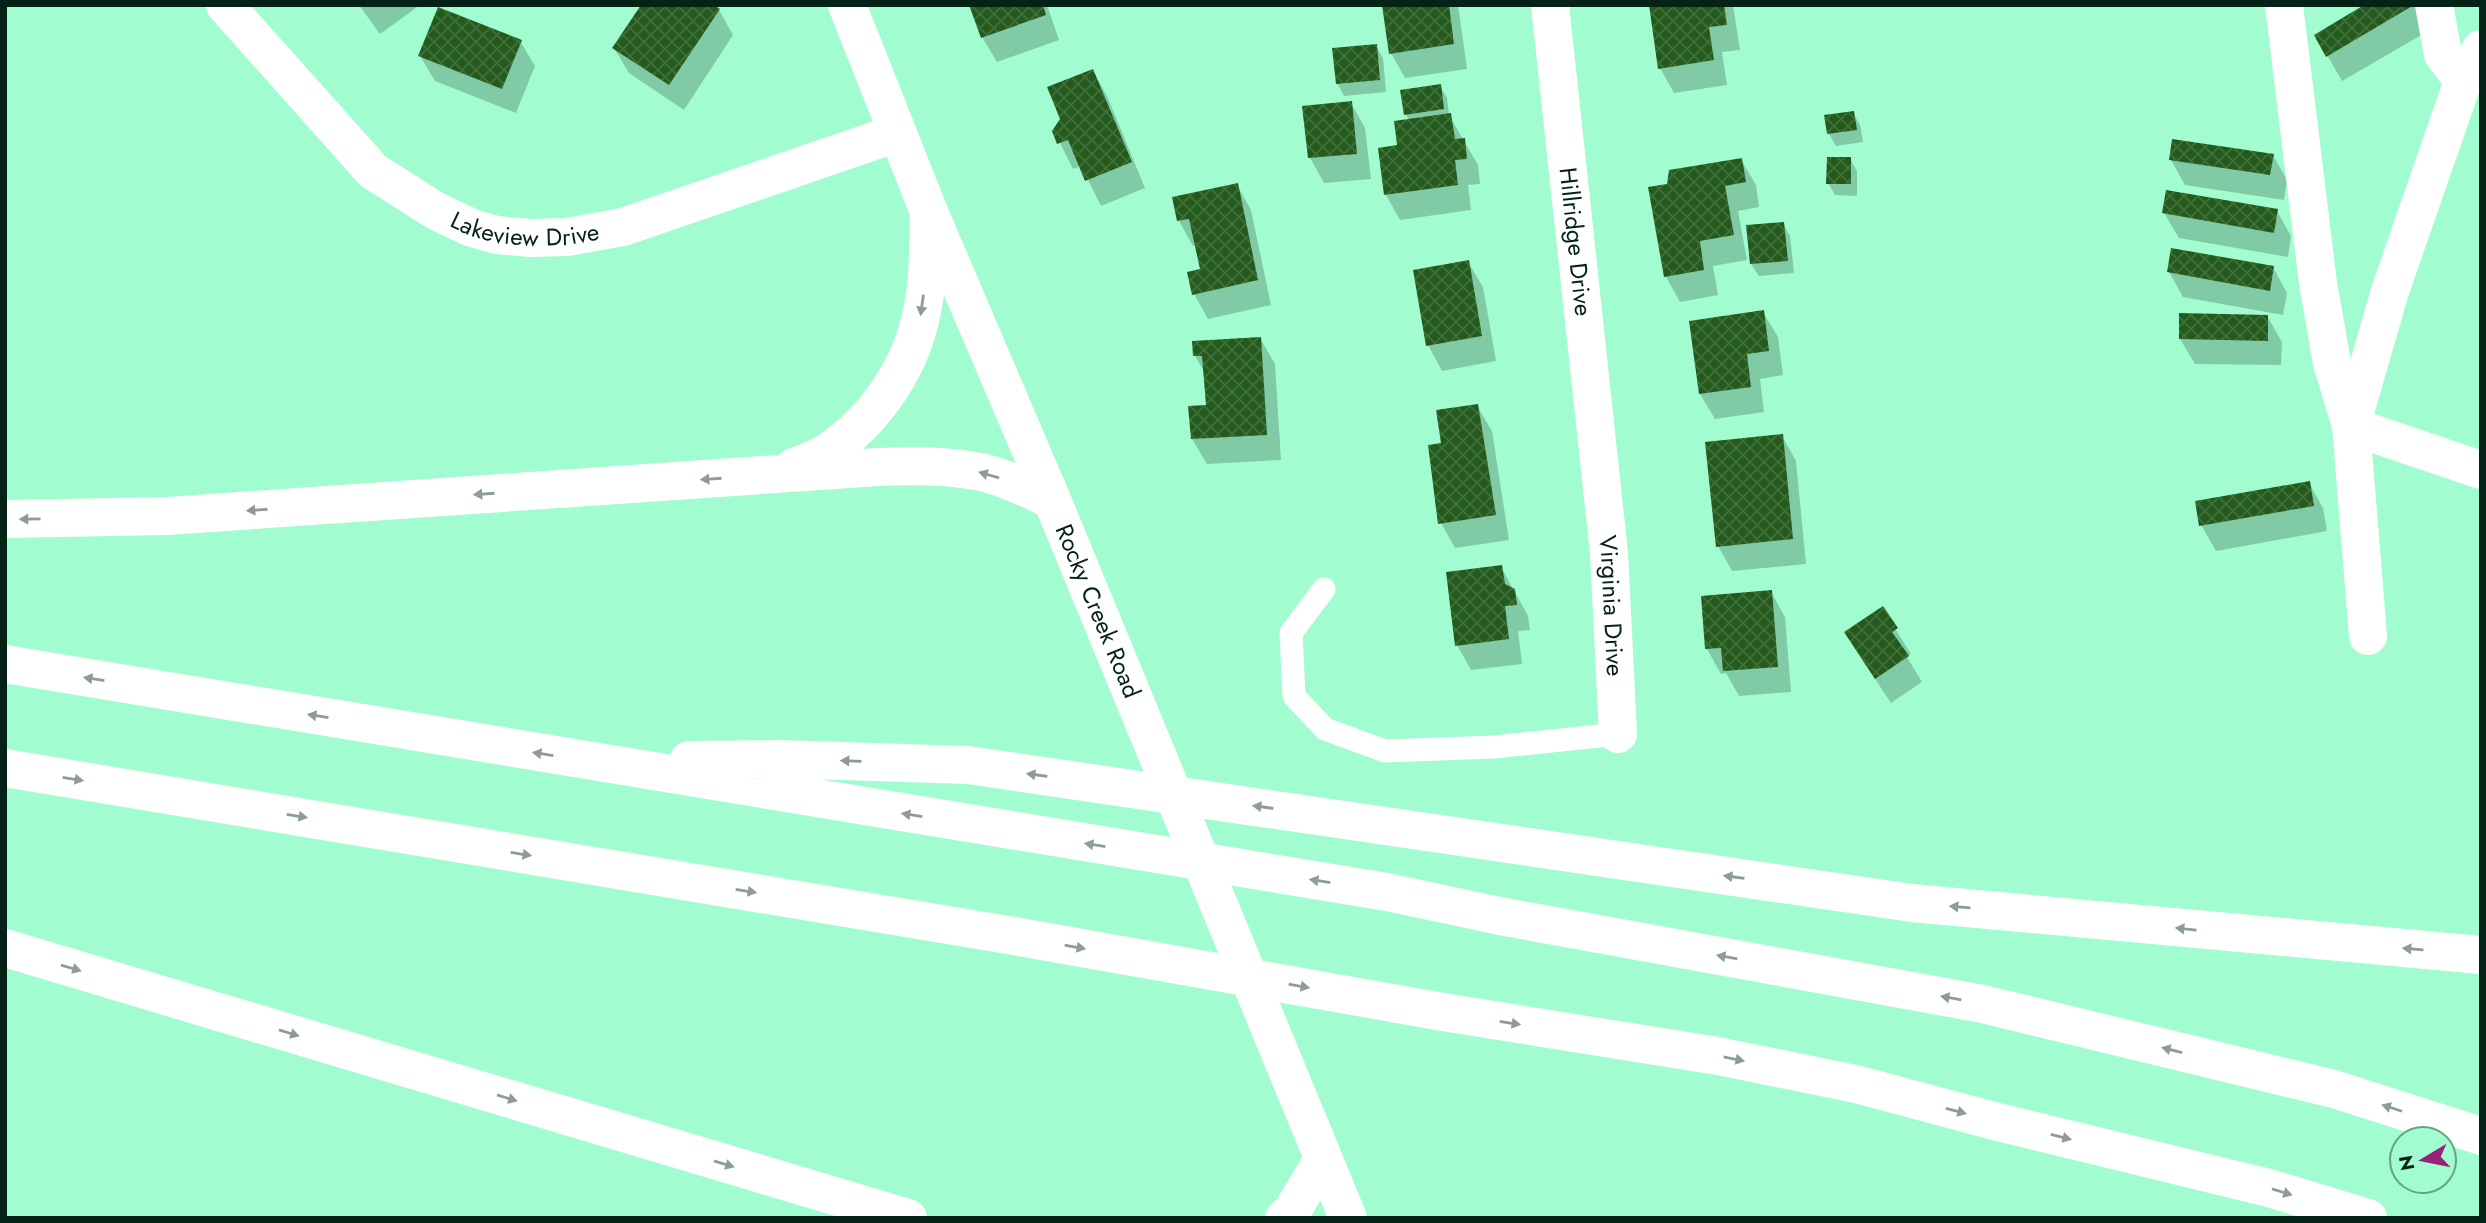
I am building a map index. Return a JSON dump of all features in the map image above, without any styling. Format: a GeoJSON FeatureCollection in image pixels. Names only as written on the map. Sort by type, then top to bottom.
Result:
{"type":"FeatureCollection","features":[{"type":"Feature","properties":{"kind":"main road","name":"Lakeview Drive"},"geometry":{"type":"LineString","coordinates":[[225,5],[342,140],[373,171],[436,211],[472,228],[497,235],[567,237],[623,226],[897,134]]}},
{"type":"Feature","properties":{"kind":"main road","name":"Rocky Creek Road"},"geometry":{"type":"LineString","coordinates":[[847,5],[929,212],[1052,500],[1348,1218]]}},
{"type":"Feature","properties":{"kind":"main road","name":"Hillridge Drive"},"geometry":{"type":"LineString","coordinates":[[1550,5],[1600,477]]}},
{"type":"Feature","properties":{"kind":"main road"},"geometry":{"type":"LineString","coordinates":[[2284,5],[2318,283],[2332,363],[2351,426],[2368,636]]}},
{"type":"Feature","properties":{"kind":"main road"},"geometry":{"type":"LineString","coordinates":[[2351,426],[2390,291],[2472,65],[2443,54],[2434,5]]}},
{"type":"Feature","properties":{"kind":"main road"},"geometry":{"type":"LineString","coordinates":[[779,474],[823,454],[855,431],[883,398],[905,364],[920,321],[928,272],[929,212]]}},
{"type":"Feature","properties":{"kind":"main road"},"geometry":{"type":"LineString","coordinates":[[2351,426],[2481,470]]}},
{"type":"Feature","properties":{"kind":"main road"},"geometry":{"type":"LineString","coordinates":[[5,519],[167,516],[929,466],[981,472],[1016,483],[1052,500]]}},
{"type":"Feature","properties":{"kind":"main road","name":"Virginia Drive"},"geometry":{"type":"LineString","coordinates":[[1600,477],[1609,554],[1618,734]]}},
{"type":"Feature","properties":{"kind":"main road"},"geometry":{"type":"LineString","coordinates":[[5,664],[1387,892],[1500,916],[1983,1004],[2334,1089],[2481,1136]]}},
{"type":"Feature","properties":{"kind":"main road"},"geometry":{"type":"LineString","coordinates":[[588,761],[779,759],[968,765],[1912,903],[2481,955]]}},
{"type":"Feature","properties":{"kind":"main road"},"geometry":{"type":"LineString","coordinates":[[5,768],[1008,935],[1443,1012],[1718,1056],[1856,1084],[2269,1188],[2368,1218]]}},
{"type":"Feature","properties":{"kind":"main road"},"geometry":{"type":"LineString","coordinates":[[5,948],[908,1218]]}},
{"type":"Feature","properties":{"kind":"main road"},"geometry":{"type":"LineString","coordinates":[[1284,1218],[1292,1211],[1323,1159]]}},
{"type":"Feature","properties":{"kind":"lane"},"geometry":{"type":"LineString","coordinates":[[1324,589],[1291,634],[1294,696],[1325,729],[1385,751],[1494,747],[1618,734]]}},
{"type":"Feature","properties":{"kind":"building"},"geometry":{"type":"Polygon","coordinates":[[[641,5],[714,5],[720,9],[669,85],[612,48],[641,5]]]}},
{"type":"Feature","properties":{"kind":"building"},"geometry":{"type":"Polygon","coordinates":[[[969,5],[1043,5],[1046,15],[981,38],[969,5]]]}},
{"type":"Feature","properties":{"kind":"building"},"geometry":{"type":"Polygon","coordinates":[[[1382,5],[1449,5],[1454,44],[1389,54],[1382,5]]]}},
{"type":"Feature","properties":{"kind":"building"},"geometry":{"type":"Polygon","coordinates":[[[1649,5],[1724,5],[1727,25],[1709,27],[1714,60],[1658,69],[1649,5]]]}},
{"type":"Feature","properties":{"kind":"building"},"geometry":{"type":"Polygon","coordinates":[[[2364,5],[2414,5],[2326,57],[2314,35],[2364,5]]]}},
{"type":"Feature","properties":{"kind":"building"},"geometry":{"type":"Polygon","coordinates":[[[438,7],[522,40],[502,89],[418,56],[438,7]]]}},
{"type":"Feature","properties":{"kind":"building"},"geometry":{"type":"Polygon","coordinates":[[[1377,44],[1380,80],[1336,84],[1332,48],[1377,44]]]}},
{"type":"Feature","properties":{"kind":"building"},"geometry":{"type":"Polygon","coordinates":[[[1093,69],[1132,162],[1085,181],[1068,140],[1057,144],[1052,131],[1060,119],[1047,87],[1093,69]]]}},
{"type":"Feature","properties":{"kind":"building"},"geometry":{"type":"Polygon","coordinates":[[[1441,84],[1444,109],[1404,115],[1400,90],[1441,84]]]}},
{"type":"Feature","properties":{"kind":"building"},"geometry":{"type":"Polygon","coordinates":[[[1352,101],[1357,154],[1308,158],[1302,106],[1352,101]]]}},
{"type":"Feature","properties":{"kind":"building"},"geometry":{"type":"Polygon","coordinates":[[[1854,111],[1857,130],[1827,134],[1824,115],[1854,111]]]}},
{"type":"Feature","properties":{"kind":"building"},"geometry":{"type":"Polygon","coordinates":[[[1451,113],[1455,139],[1465,138],[1467,159],[1455,160],[1458,185],[1384,195],[1378,148],[1397,145],[1394,121],[1451,113]]]}},
{"type":"Feature","properties":{"kind":"building"},"geometry":{"type":"Polygon","coordinates":[[[2172,139],[2274,154],[2270,175],[2169,160],[2172,139]]]}},
{"type":"Feature","properties":{"kind":"building"},"geometry":{"type":"Polygon","coordinates":[[[1827,157],[1851,157],[1851,184],[1826,184],[1827,157]]]}},
{"type":"Feature","properties":{"kind":"building"},"geometry":{"type":"Polygon","coordinates":[[[1742,158],[1746,182],[1725,186],[1734,235],[1700,241],[1704,270],[1664,277],[1648,187],[1667,184],[1669,170],[1742,158]]]}},
{"type":"Feature","properties":{"kind":"building"},"geometry":{"type":"Polygon","coordinates":[[[1238,183],[1258,280],[1192,295],[1187,272],[1200,269],[1189,219],[1177,221],[1172,197],[1238,183]]]}},
{"type":"Feature","properties":{"kind":"building"},"geometry":{"type":"Polygon","coordinates":[[[2166,190],[2278,209],[2274,233],[2162,213],[2166,190]]]}},
{"type":"Feature","properties":{"kind":"building"},"geometry":{"type":"Polygon","coordinates":[[[1784,222],[1788,261],[1750,264],[1746,225],[1784,222]]]}},
{"type":"Feature","properties":{"kind":"building"},"geometry":{"type":"Polygon","coordinates":[[[2171,248],[2274,266],[2270,291],[2167,272],[2171,248]]]}},
{"type":"Feature","properties":{"kind":"building"},"geometry":{"type":"Polygon","coordinates":[[[1469,260],[1482,336],[1426,346],[1413,270],[1469,260]]]}},
{"type":"Feature","properties":{"kind":"building"},"geometry":{"type":"Polygon","coordinates":[[[1764,310],[1769,351],[1747,354],[1751,387],[1699,394],[1689,321],[1764,310]]]}},
{"type":"Feature","properties":{"kind":"building"},"geometry":{"type":"Polygon","coordinates":[[[2179,313],[2268,315],[2268,341],[2179,339],[2179,313]]]}},
{"type":"Feature","properties":{"kind":"building"},"geometry":{"type":"Polygon","coordinates":[[[1261,337],[1267,435],[1191,439],[1188,406],[1206,405],[1202,356],[1193,356],[1192,341],[1261,337]]]}},
{"type":"Feature","properties":{"kind":"building"},"geometry":{"type":"Polygon","coordinates":[[[1478,404],[1496,515],[1438,524],[1428,445],[1441,443],[1436,410],[1478,404]]]}},
{"type":"Feature","properties":{"kind":"building"},"geometry":{"type":"Polygon","coordinates":[[[1783,434],[1793,539],[1716,547],[1705,442],[1783,434]]]}},
{"type":"Feature","properties":{"kind":"building"},"geometry":{"type":"Polygon","coordinates":[[[2310,481],[2314,506],[2199,526],[2195,501],[2310,481]]]}},
{"type":"Feature","properties":{"kind":"building"},"geometry":{"type":"Polygon","coordinates":[[[1502,565],[1505,584],[1515,589],[1517,605],[1505,606],[1509,639],[1455,646],[1446,572],[1502,565]]]}},
{"type":"Feature","properties":{"kind":"building"},"geometry":{"type":"Polygon","coordinates":[[[1772,590],[1778,667],[1723,671],[1721,648],[1705,649],[1701,596],[1772,590]]]}},
{"type":"Feature","properties":{"kind":"building"},"geometry":{"type":"Polygon","coordinates":[[[1883,606],[1898,628],[1892,632],[1909,656],[1875,679],[1844,632],[1883,606]]]}}]}
